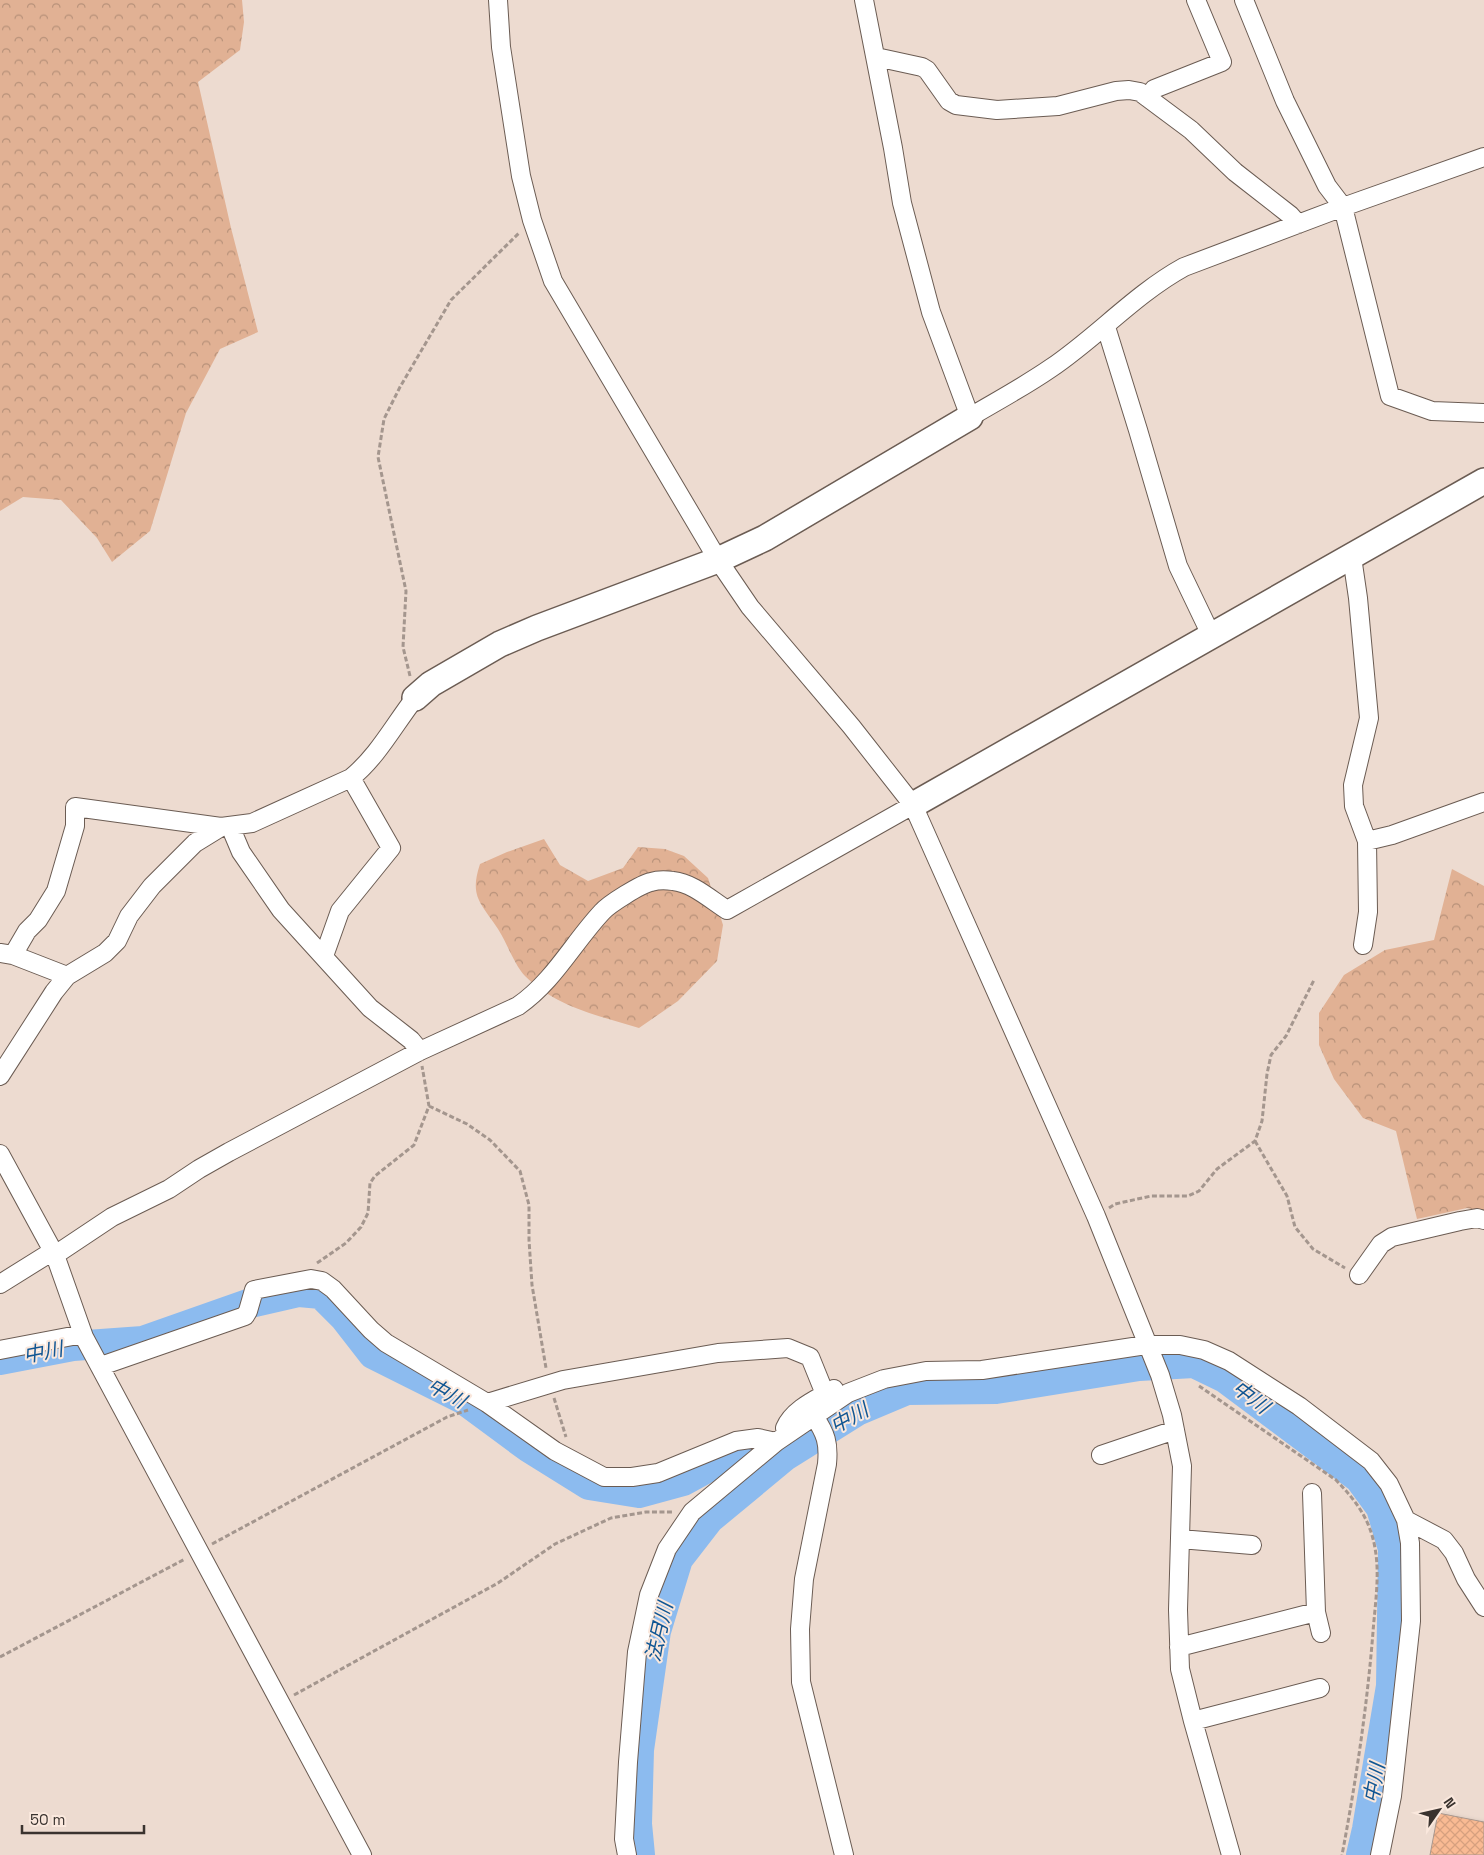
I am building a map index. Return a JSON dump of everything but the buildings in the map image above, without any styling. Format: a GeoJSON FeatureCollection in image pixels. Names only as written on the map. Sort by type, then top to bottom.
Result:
{"type":"FeatureCollection","features":[{"type":"Feature","properties":{"kind":"street"},"geometry":{"type":"LineString","coordinates":[[498,0],[504,65],[521,176],[532,220],[553,282],[718,560],[750,607],[852,726],[912,805],[1096,1216],[1160,1375],[1172,1415],[1182,1466],[1178,1610],[1180,1669],[1231,1855]]}},
{"type":"Feature","properties":{"kind":"street"},"geometry":{"type":"LineString","coordinates":[[864,0],[902,203],[932,312],[970,417]]}},
{"type":"Feature","properties":{"kind":"street"},"geometry":{"type":"LineString","coordinates":[[1148,98],[1154,90],[1222,62],[1196,0]]}},
{"type":"Feature","properties":{"kind":"street"},"geometry":{"type":"LineString","coordinates":[[1244,0],[1285,102],[1327,186],[1343,206],[1390,396],[1432,411],[1484,413]]}},
{"type":"Feature","properties":{"kind":"street"},"geometry":{"type":"LineString","coordinates":[[876,57],[922,67],[927,70],[949,101],[956,105],[997,110],[1058,106],[1116,91],[1129,90],[1140,92],[1192,130],[1235,172],[1290,215],[1298,224]]}},
{"type":"Feature","properties":{"kind":"street"},"geometry":{"type":"LineString","coordinates":[[67,976],[6,954],[38,920],[56,891],[75,826],[75,808],[226,827],[252,823],[351,778],[362,769],[380,748],[415,698],[431,684],[500,644],[718,560],[765,538],[1051,368],[1106,327],[1146,291],[1184,267],[1343,206],[1484,157]]}},
{"type":"Feature","properties":{"kind":"street"},"geometry":{"type":"LineString","coordinates":[[1106,327],[1178,566],[1212,637]]}},
{"type":"Feature","properties":{"kind":"street"},"geometry":{"type":"LineString","coordinates":[[0,1284],[112,1217],[169,1189],[199,1169],[230,1152],[420,1051],[518,1006],[533,995],[560,966],[603,910],[626,894],[650,882],[674,881],[690,886],[727,910],[1212,637],[1484,481]]}},
{"type":"Feature","properties":{"kind":"street"},"geometry":{"type":"LineString","coordinates":[[1352,557],[1358,598],[1369,718],[1353,785],[1354,806],[1367,841],[1368,912],[1363,945]]}},
{"type":"Feature","properties":{"kind":"street"},"geometry":{"type":"LineString","coordinates":[[324,956],[340,911],[391,848],[351,778]]}},
{"type":"Feature","properties":{"kind":"street"},"geometry":{"type":"LineString","coordinates":[[1367,841],[1426,824],[1484,802]]}},
{"type":"Feature","properties":{"kind":"street"},"geometry":{"type":"LineString","coordinates":[[226,827],[281,910],[370,1008],[411,1040],[420,1051]]}},
{"type":"Feature","properties":{"kind":"street"},"geometry":{"type":"LineString","coordinates":[[0,1076],[54,992],[67,976],[105,953],[117,941],[129,916],[152,886],[195,844],[226,827]]}},
{"type":"Feature","properties":{"kind":"street"},"geometry":{"type":"LineString","coordinates":[[0,1154],[54,1253],[90,1347],[362,1855]]}},
{"type":"Feature","properties":{"kind":"street"},"geometry":{"type":"LineString","coordinates":[[1358,1275],[1381,1244],[1392,1237],[1460,1220],[1477,1218],[1484,1220]]}},
{"type":"Feature","properties":{"kind":"street"},"geometry":{"type":"LineString","coordinates":[[0,1350],[90,1347],[245,1316],[254,1290],[311,1279],[322,1281],[333,1289],[371,1330],[386,1343],[487,1403],[555,1451],[604,1477],[632,1477],[658,1473],[736,1441],[758,1438],[778,1440]]}},
{"type":"Feature","properties":{"kind":"street"},"geometry":{"type":"LineString","coordinates":[[627,1855],[624,1839],[627,1772],[637,1652],[648,1595],[667,1549],[692,1512],[778,1440],[816,1419],[848,1393],[884,1379],[926,1371],[982,1370],[1180,1345],[1204,1350],[1229,1361],[1299,1406],[1371,1462],[1389,1484],[1406,1520],[1410,1543],[1411,1621],[1392,1796],[1380,1855]]}},
{"type":"Feature","properties":{"kind":"street"},"geometry":{"type":"LineString","coordinates":[[487,1403],[563,1380],[718,1353],[788,1348],[810,1357],[825,1394]]}},
{"type":"Feature","properties":{"kind":"street"},"geometry":{"type":"LineString","coordinates":[[778,1440],[788,1422],[809,1403],[825,1394],[867,1374],[896,1376]]}},
{"type":"Feature","properties":{"kind":"street"},"geometry":{"type":"LineString","coordinates":[[816,1419],[827,1438],[827,1464],[804,1579],[800,1629],[801,1682],[844,1855]]}},
{"type":"Feature","properties":{"kind":"street"},"geometry":{"type":"LineString","coordinates":[[1101,1455],[1175,1430]]}},
{"type":"Feature","properties":{"kind":"street"},"geometry":{"type":"LineString","coordinates":[[1312,1493],[1316,1612],[1321,1632]]}},
{"type":"Feature","properties":{"kind":"street"},"geometry":{"type":"LineString","coordinates":[[1406,1520],[1444,1540],[1454,1553],[1466,1579],[1484,1607]]}},
{"type":"Feature","properties":{"kind":"street"},"geometry":{"type":"LineString","coordinates":[[1180,1539],[1252,1545]]}},
{"type":"Feature","properties":{"kind":"street"},"geometry":{"type":"LineString","coordinates":[[1179,1647],[1316,1612]]}},
{"type":"Feature","properties":{"kind":"street"},"geometry":{"type":"LineString","coordinates":[[1193,1721],[1320,1688]]}},
{"type":"Feature","properties":{"kind":"path"},"geometry":{"type":"LineString","coordinates":[[415,698],[403,647],[406,591],[378,457],[384,419],[400,387],[451,300],[532,220]]}},
{"type":"Feature","properties":{"kind":"path"},"geometry":{"type":"LineString","coordinates":[[1096,1216],[1115,1204],[1151,1196],[1188,1196],[1199,1192],[1218,1169],[1255,1141],[1262,1121],[1271,1055],[1286,1036],[1314,980]]}},
{"type":"Feature","properties":{"kind":"path"},"geometry":{"type":"LineString","coordinates":[[316,1265],[346,1243],[361,1227],[368,1213],[370,1183],[375,1176],[414,1145],[429,1106],[420,1051]]}},
{"type":"Feature","properties":{"kind":"path"},"geometry":{"type":"LineString","coordinates":[[429,1106],[467,1124],[490,1140],[520,1171],[529,1205],[532,1285],[549,1385],[569,1445],[580,1465]]}},
{"type":"Feature","properties":{"kind":"path"},"geometry":{"type":"LineString","coordinates":[[1255,1141],[1287,1196],[1295,1227],[1313,1249],[1358,1275]]}},
{"type":"Feature","properties":{"kind":"path"},"geometry":{"type":"LineString","coordinates":[[1199,1386],[1336,1480],[1355,1499],[1366,1519],[1375,1549],[1376,1583],[1369,1680],[1358,1774],[1342,1855]]}},
{"type":"Feature","properties":{"kind":"path"},"geometry":{"type":"LineString","coordinates":[[0,1657],[447,1418],[467,1410]]}},
{"type":"Feature","properties":{"kind":"path"},"geometry":{"type":"LineString","coordinates":[[280,1702],[498,1583],[555,1544],[611,1518],[646,1512],[692,1512]]}},
{"type":"Feature","properties":{"kind":"green space"},"geometry":{"type":"Polygon","coordinates":[[[0,0],[242,0],[244,22],[240,50],[198,82],[231,228],[258,332],[220,349],[186,413],[150,531],[112,562],[97,538],[61,500],[23,497],[0,511],[0,0]]]}},
{"type":"Feature","properties":{"kind":"green space"},"geometry":{"type":"Polygon","coordinates":[[[544,839],[560,865],[588,881],[623,868],[638,847],[665,849],[684,856],[708,878],[723,925],[717,961],[678,1001],[639,1028],[564,1003],[537,987],[517,966],[501,935],[478,899],[476,884],[480,864],[544,839]]]}},
{"type":"Feature","properties":{"kind":"green space"},"geometry":{"type":"Polygon","coordinates":[[[1452,869],[1484,886],[1484,1212],[1467,1208],[1417,1219],[1396,1131],[1363,1118],[1334,1079],[1319,1045],[1319,1013],[1344,975],[1385,950],[1434,940],[1452,869]]]}},
{"type":"Feature","properties":{"kind":"waterway","name":"中川"},"geometry":{"type":"LineString","coordinates":[[0,1360],[73,1346],[143,1341],[251,1303],[299,1292],[321,1294],[345,1318],[373,1354],[463,1399],[528,1447],[589,1485],[639,1493],[683,1481],[738,1451],[785,1456]]}},
{"type":"Feature","properties":{"kind":"waterway","name":"中川"},"geometry":{"type":"LineString","coordinates":[[640,1855],[637,1824],[639,1750],[656,1631],[678,1559],[709,1519],[785,1456],[857,1411],[907,1390],[996,1389],[1139,1366],[1194,1363],[1225,1378],[1359,1478],[1381,1508],[1393,1549],[1391,1686],[1361,1855]]}},
{"type":"Feature","properties":{"kind":"water label","name":"法月川"},"geometry":{"type":"Point","coordinates":[659,1632]}}]}
